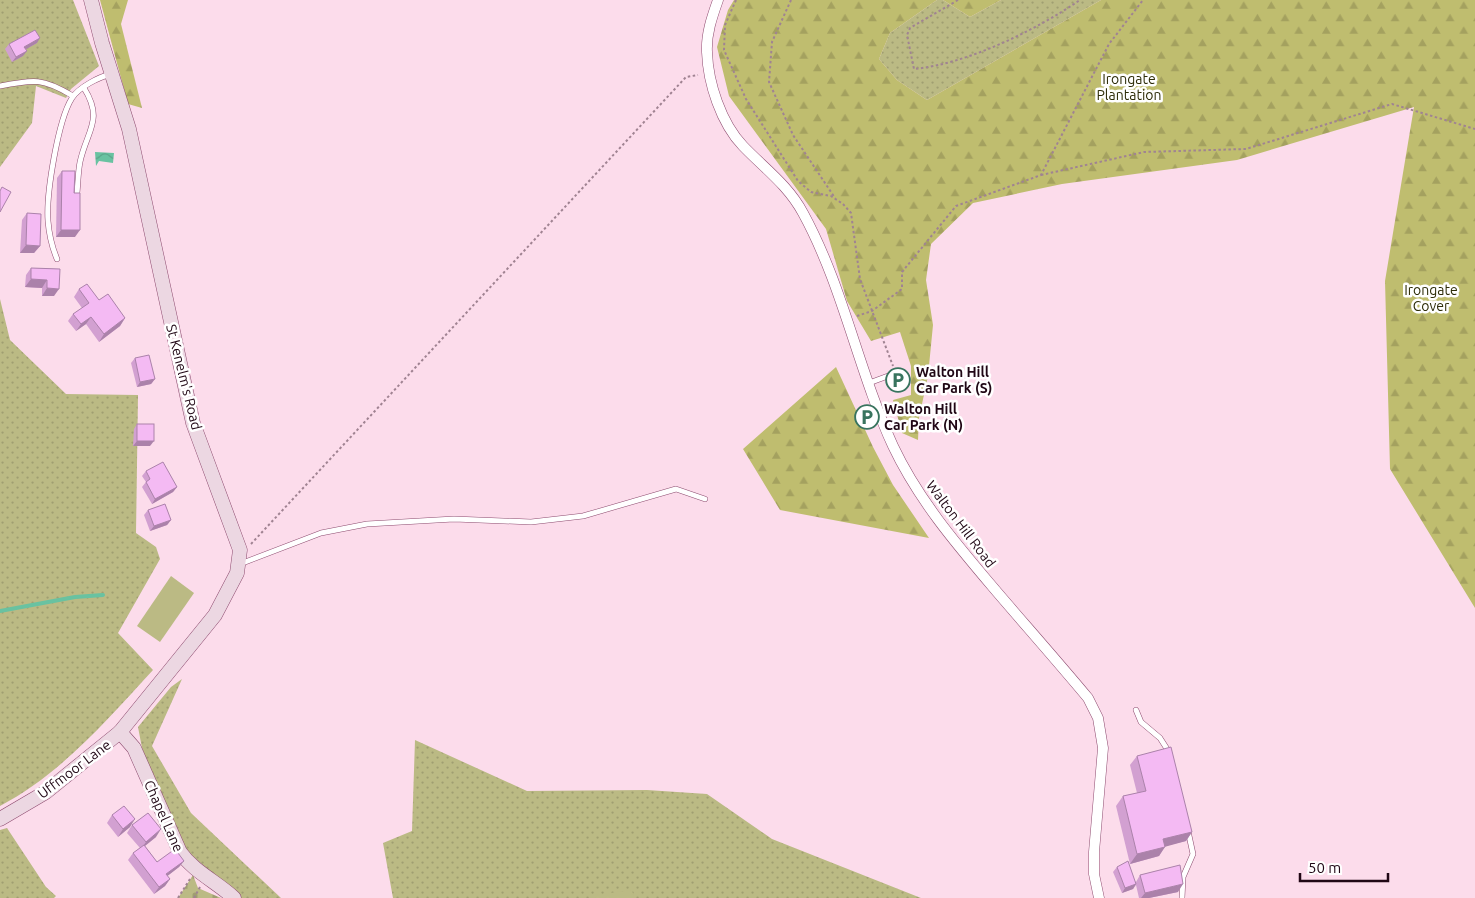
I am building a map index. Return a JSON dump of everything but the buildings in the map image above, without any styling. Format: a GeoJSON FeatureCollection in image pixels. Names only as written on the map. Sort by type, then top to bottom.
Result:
{"type":"FeatureCollection","features":[{"type":"Feature","properties":{"kind":"street","name":"St Kenelm's Road"},"geometry":{"type":"LineString","coordinates":[[91,0],[128,129],[193,423],[240,557]]}},
{"type":"Feature","properties":{"kind":"street","name":"Walton Hill Road"},"geometry":{"type":"LineString","coordinates":[[718,0],[708,33],[707,53],[719,106],[728,127],[742,146],[769,169],[802,212],[847,320],[868,384],[893,445],[920,495],[953,541],[1088,698],[1098,718],[1103,748],[1094,852],[1094,874],[1099,898]]}},
{"type":"Feature","properties":{"kind":"street"},"geometry":{"type":"LineString","coordinates":[[120,732],[132,720],[215,615],[237,573],[240,557]]}},
{"type":"Feature","properties":{"kind":"street","name":"Uffmoor Lane"},"geometry":{"type":"LineString","coordinates":[[0,819],[46,792],[120,732]]}},
{"type":"Feature","properties":{"kind":"street","name":"Chapel Lane"},"geometry":{"type":"LineString","coordinates":[[120,732],[134,748],[180,852],[186,861],[218,883],[234,898]]}},
{"type":"Feature","properties":{"kind":"lane"},"geometry":{"type":"LineString","coordinates":[[57,259],[52,247],[48,220],[52,181],[64,116],[73,96],[98,78],[112,74]]}},
{"type":"Feature","properties":{"kind":"lane"},"geometry":{"type":"LineString","coordinates":[[0,86],[32,81],[52,83],[73,96]]}},
{"type":"Feature","properties":{"kind":"lane"},"geometry":{"type":"LineString","coordinates":[[77,193],[80,162],[94,122],[93,105],[84,88]]}},
{"type":"Feature","properties":{"kind":"lane"},"geometry":{"type":"LineString","coordinates":[[868,384],[896,373]]}},
{"type":"Feature","properties":{"kind":"lane"},"geometry":{"type":"LineString","coordinates":[[240,557],[321,533],[367,524],[454,519],[531,522],[583,516],[676,489],[704,499]]}},
{"type":"Feature","properties":{"kind":"lane"},"geometry":{"type":"LineString","coordinates":[[1136,710],[1140,722],[1152,728],[1165,743],[1171,758]]}},
{"type":"Feature","properties":{"kind":"lane"},"geometry":{"type":"LineString","coordinates":[[1182,898],[1183,878],[1193,854],[1186,825]]}},
{"type":"Feature","properties":{"kind":"path"},"geometry":{"type":"LineString","coordinates":[[736,0],[725,25],[724,50],[746,99],[798,181],[811,192],[830,196],[851,213],[860,279],[896,373]]}},
{"type":"Feature","properties":{"kind":"path"},"geometry":{"type":"LineString","coordinates":[[791,0],[772,42],[769,82],[793,135],[836,200]]}},
{"type":"Feature","properties":{"kind":"path"},"geometry":{"type":"LineString","coordinates":[[958,0],[910,28],[907,35],[914,69],[968,57],[1023,32],[1080,0]]}},
{"type":"Feature","properties":{"kind":"path"},"geometry":{"type":"LineString","coordinates":[[1041,175],[1109,44],[1143,0]]}},
{"type":"Feature","properties":{"kind":"path"},"geometry":{"type":"LineString","coordinates":[[240,557],[686,77],[710,73]]}},
{"type":"Feature","properties":{"kind":"path"},"geometry":{"type":"LineString","coordinates":[[847,320],[872,311],[902,289],[902,272],[956,206],[1041,175],[1144,152],[1246,149],[1392,104],[1475,130]]}},
{"type":"Feature","properties":{"kind":"path"},"geometry":{"type":"LineString","coordinates":[[178,898],[192,875]]}},
{"type":"Feature","properties":{"kind":"path"},"geometry":{"type":"LineString","coordinates":[[194,898],[196,894]]}},
{"type":"Feature","properties":{"kind":"green space"},"geometry":{"type":"Polygon","coordinates":[[[0,0],[73,0],[99,66],[71,89],[66,98],[36,86],[32,123],[0,167],[0,0]]]}},
{"type":"Feature","properties":{"kind":"green space"},"geometry":{"type":"Polygon","coordinates":[[[100,0],[128,0],[121,24],[142,108],[128,104],[100,0]]]}},
{"type":"Feature","properties":{"kind":"green space","name":"Irongate Plantation"},"geometry":{"type":"Polygon","coordinates":[[[734,0],[937,0],[890,33],[879,59],[897,80],[927,100],[1101,0],[1475,0],[1475,608],[1390,469],[1385,281],[1414,107],[1237,160],[1062,184],[973,203],[931,244],[926,280],[933,325],[928,376],[919,418],[918,440],[902,433],[893,400],[911,395],[911,366],[900,332],[871,341],[847,301],[826,229],[729,96],[717,47],[728,10],[734,0]]]}},
{"type":"Feature","properties":{"kind":"green space"},"geometry":{"type":"Polygon","coordinates":[[[937,0],[943,0],[970,17],[1001,0],[1101,0],[927,100],[897,80],[879,59],[890,33],[937,0]]]}},
{"type":"Feature","properties":{"kind":"green space"},"geometry":{"type":"Polygon","coordinates":[[[943,0],[1001,0],[970,17],[943,0]]]}},
{"type":"Feature","properties":{"kind":"green space"},"geometry":{"type":"Polygon","coordinates":[[[0,299],[10,340],[66,394],[138,395],[136,533],[156,547],[160,559],[118,633],[153,670],[100,727],[63,762],[22,793],[0,806],[0,299]]]}},
{"type":"Feature","properties":{"kind":"green space"},"geometry":{"type":"Polygon","coordinates":[[[836,367],[893,485],[929,538],[780,510],[743,449],[836,367]]]}},
{"type":"Feature","properties":{"kind":"green space"},"geometry":{"type":"Polygon","coordinates":[[[171,576],[194,593],[160,642],[137,626],[171,576]]]}},
{"type":"Feature","properties":{"kind":"green space"},"geometry":{"type":"Polygon","coordinates":[[[182,679],[152,746],[191,813],[281,898],[241,898],[189,853],[176,838],[142,748],[138,727],[171,687],[182,679]]]}},
{"type":"Feature","properties":{"kind":"green space"},"geometry":{"type":"Polygon","coordinates":[[[415,740],[527,791],[647,790],[707,794],[772,839],[921,898],[393,898],[383,843],[412,831],[415,740]]]}},
{"type":"Feature","properties":{"kind":"green space"},"geometry":{"type":"Polygon","coordinates":[[[7,828],[46,887],[56,896],[54,898],[0,898],[0,830],[7,828]]]}},
{"type":"Feature","properties":{"kind":"green space"},"geometry":{"type":"Polygon","coordinates":[[[193,875],[198,888],[221,898],[178,898],[193,875]]]}},
{"type":"Feature","properties":{"kind":"green space"},"geometry":{"type":"Polygon","coordinates":[[[632,890],[634,898],[596,898],[595,895],[632,890]]]}},
{"type":"Feature","properties":{"kind":"water"},"geometry":{"type":"Polygon","coordinates":[[[95,152],[114,153],[113,163],[99,161],[96,166],[95,152]]]}},
{"type":"Feature","properties":{"kind":"waterway"},"geometry":{"type":"LineString","coordinates":[[0,611],[75,597],[103,595]]}},
{"type":"Feature","properties":{"kind":"place","name":"Walton Hill Car Park (S)"},"geometry":{"type":"Point","coordinates":[898,380]}},
{"type":"Feature","properties":{"kind":"place","name":"Walton Hill Car Park (N)"},"geometry":{"type":"Point","coordinates":[867,417]}},
{"type":"Feature","properties":{"kind":"park label","name":"Irongate Cover"},"geometry":{"type":"Point","coordinates":[1431,298]}}]}
